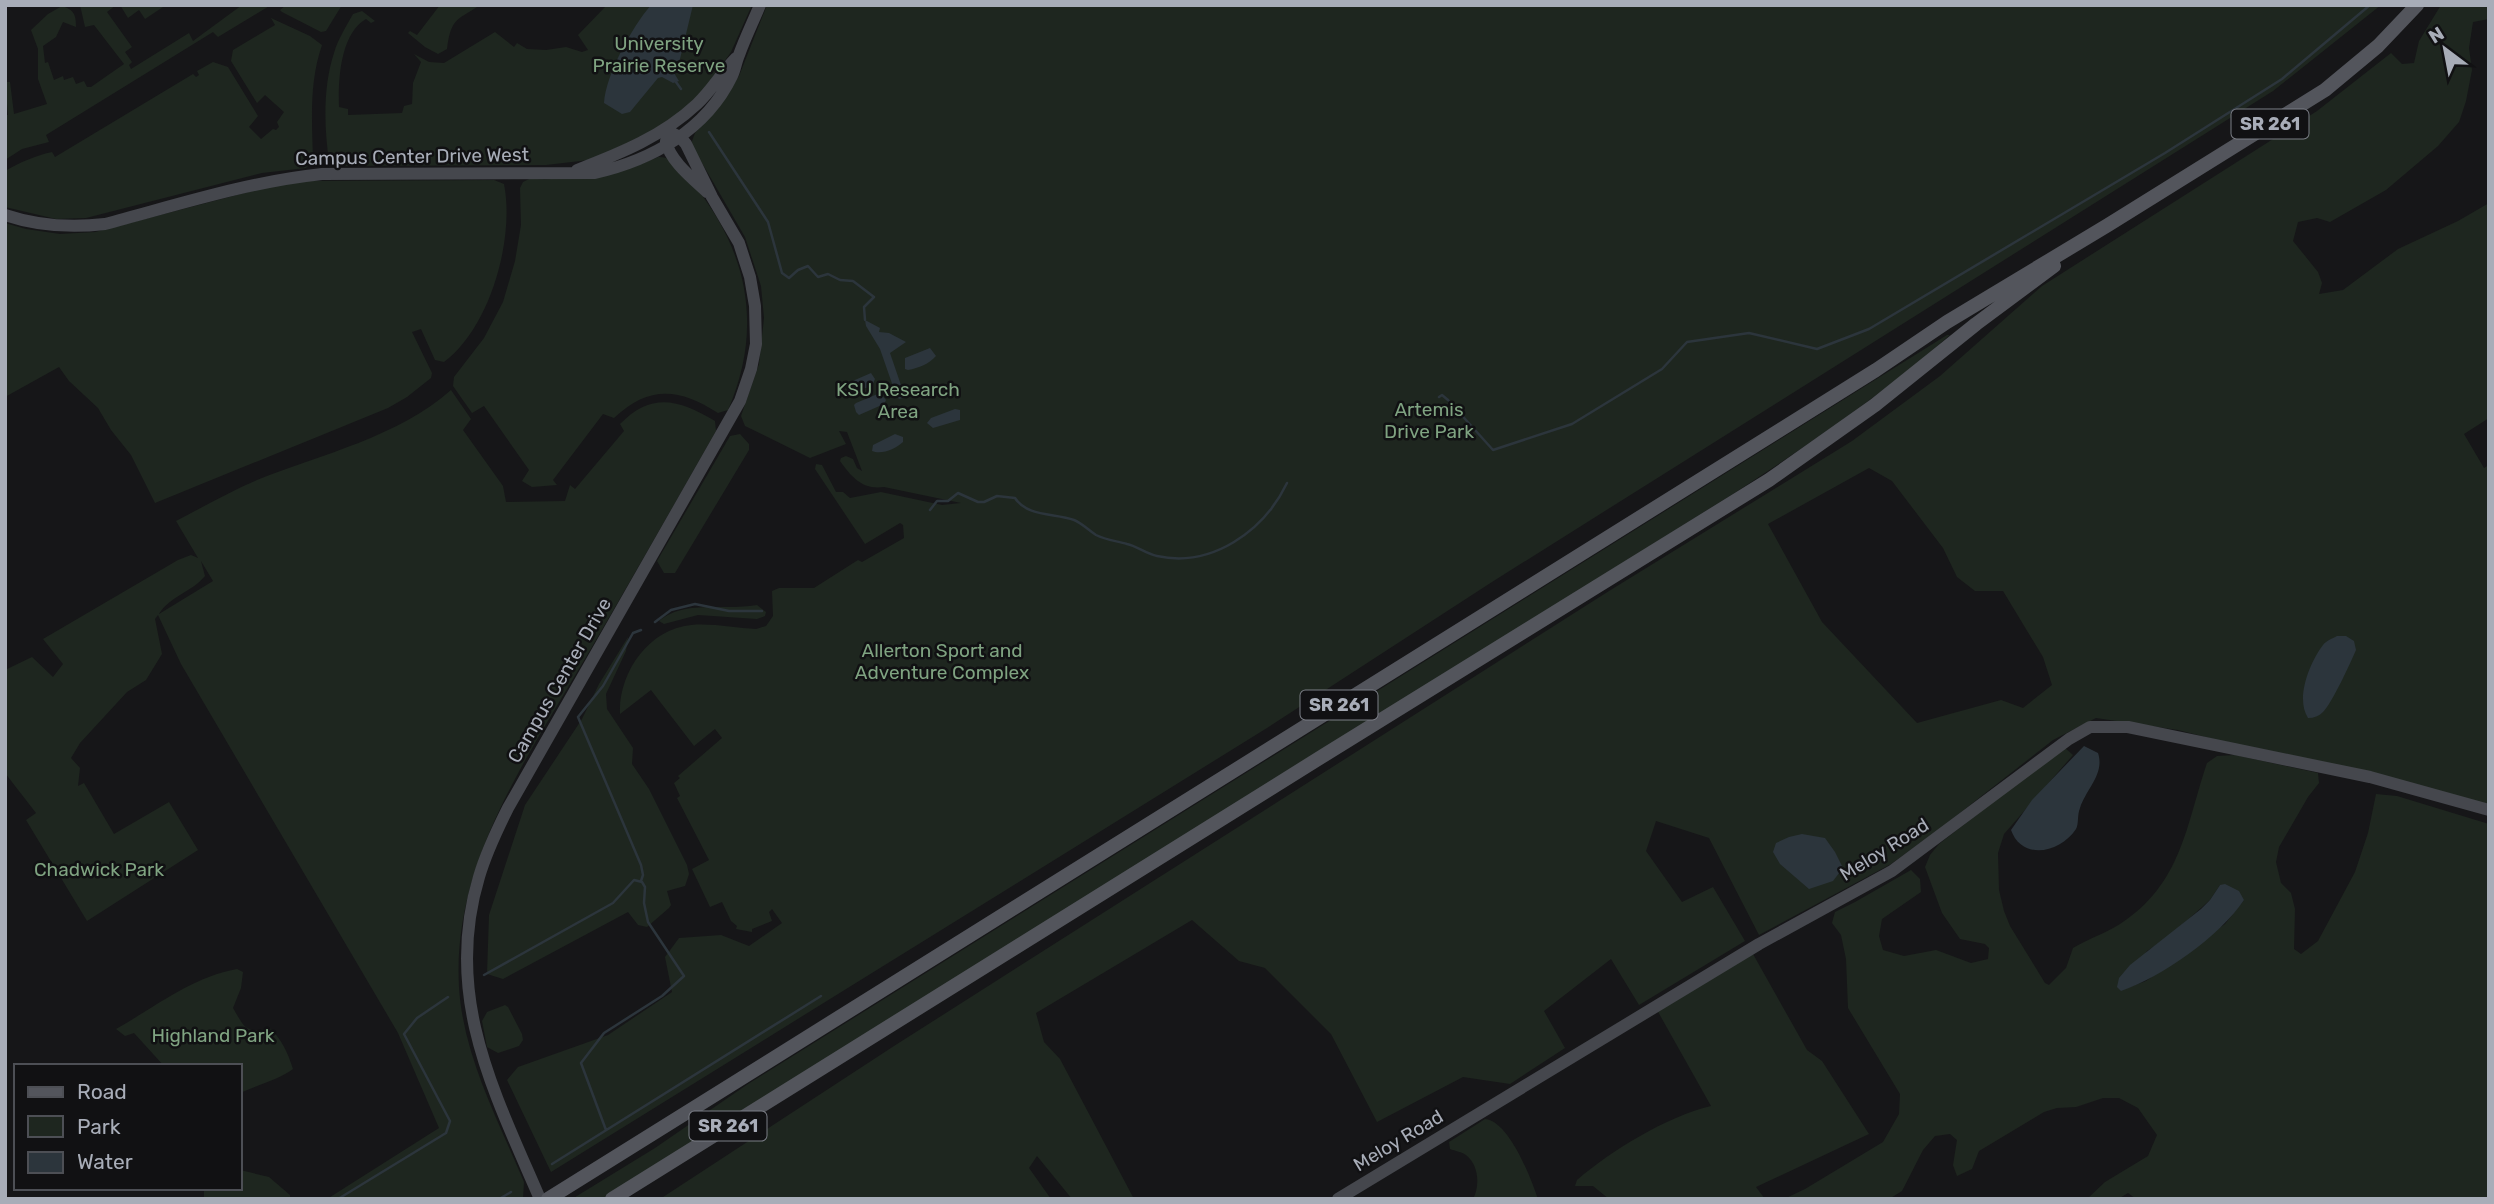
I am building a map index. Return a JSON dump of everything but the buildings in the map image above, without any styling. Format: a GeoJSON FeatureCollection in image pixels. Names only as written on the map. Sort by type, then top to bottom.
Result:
{"type":"FeatureCollection","features":[{"type":"Feature","properties":{"kind":"main road","name":"SR 261"},"geometry":{"type":"LineString","coordinates":[[548,1199],[1876,370],[2006,285],[2325,90],[2378,46],[2417,5]]}},
{"type":"Feature","properties":{"kind":"main road","name":"SR 261"},"geometry":{"type":"LineString","coordinates":[[612,1199],[1769,480],[1875,405],[1976,324],[2108,225]]}},
{"type":"Feature","properties":{"kind":"street"},"geometry":{"type":"LineString","coordinates":[[667,147],[719,99],[733,75],[760,5]]}},
{"type":"Feature","properties":{"kind":"street","name":"Campus Center Drive West"},"geometry":{"type":"LineString","coordinates":[[574,172],[624,151],[664,130],[707,94],[739,55]]}},
{"type":"Feature","properties":{"kind":"street"},"geometry":{"type":"LineString","coordinates":[[664,130],[680,137]]}},
{"type":"Feature","properties":{"kind":"street","name":"Campus Center Drive"},"geometry":{"type":"LineString","coordinates":[[664,130],[667,147],[712,197]]}},
{"type":"Feature","properties":{"kind":"street","name":"Campus Center Drive"},"geometry":{"type":"LineString","coordinates":[[540,1199],[495,1094],[476,1038],[466,974],[471,910],[479,875],[508,808],[729,423],[751,369],[756,344],[755,306],[750,277],[739,243],[680,137]]}},
{"type":"Feature","properties":{"kind":"street","name":"Campus Center Drive West"},"geometry":{"type":"LineString","coordinates":[[5,215],[68,227],[95,225],[257,183],[322,174],[595,173],[617,168],[667,147]]}},
{"type":"Feature","properties":{"kind":"street","name":"Meloy Road"},"geometry":{"type":"LineString","coordinates":[[1338,1199],[1775,934],[1892,871],[2068,739],[2090,727],[2128,727],[2187,738],[2370,777],[2489,810]]}},
{"type":"Feature","properties":{"kind":"green space"},"geometry":{"type":"Polygon","coordinates":[[[80,5],[116,5],[107,12],[132,47],[125,52],[132,62],[129,65],[131,69],[189,33],[193,41],[242,5],[271,5],[218,37],[213,32],[46,135],[49,142],[22,149],[5,160],[5,115],[8,115],[5,82],[10,82],[14,114],[47,104],[38,79],[38,49],[31,30],[48,14],[62,6],[72,11],[76,23],[76,27],[63,22],[56,37],[43,46],[45,63],[48,62],[54,80],[63,76],[64,80],[73,77],[76,84],[84,81],[87,87],[91,87],[124,64],[94,25],[85,27],[80,5]]]}},
{"type":"Feature","properties":{"kind":"green space"},"geometry":{"type":"Polygon","coordinates":[[[120,5],[166,5],[145,19],[139,10],[128,18],[120,5]]]}},
{"type":"Feature","properties":{"kind":"green space"},"geometry":{"type":"Polygon","coordinates":[[[286,5],[342,5],[326,31],[321,32],[282,12],[280,10],[286,5]]]}},
{"type":"Feature","properties":{"kind":"green space"},"geometry":{"type":"Polygon","coordinates":[[[440,5],[480,5],[457,20],[451,30],[447,49],[438,54],[408,33],[410,31],[417,35],[440,5]]]}},
{"type":"Feature","properties":{"kind":"green space","name":"University Prairie Reserve"},"geometry":{"type":"Polygon","coordinates":[[[607,5],[752,5],[731,52],[702,93],[678,115],[653,132],[589,160],[546,165],[335,166],[329,161],[325,121],[330,66],[342,33],[353,14],[362,11],[375,21],[371,23],[366,19],[357,26],[342,59],[339,107],[348,109],[348,115],[402,113],[404,106],[412,104],[413,83],[421,62],[414,54],[429,62],[444,63],[495,32],[514,47],[517,43],[527,49],[566,47],[582,52],[588,50],[578,35],[607,5]]]}},
{"type":"Feature","properties":{"kind":"green space"},"geometry":{"type":"Polygon","coordinates":[[[767,5],[2381,5],[2273,91],[1492,582],[1267,728],[551,1172],[507,1080],[518,1067],[608,1035],[672,992],[665,957],[679,938],[721,935],[749,946],[782,923],[772,909],[769,912],[772,921],[752,929],[752,932],[736,929],[737,926],[731,921],[722,902],[710,907],[692,869],[709,860],[677,798],[680,796],[674,783],[680,778],[678,776],[722,738],[715,729],[694,746],[651,690],[620,714],[624,684],[630,669],[649,644],[676,628],[716,625],[756,629],[766,626],[773,616],[772,591],[779,588],[814,588],[858,560],[862,562],[904,538],[903,525],[900,523],[865,544],[815,469],[816,464],[822,465],[836,492],[843,492],[850,498],[881,492],[942,505],[961,503],[884,487],[870,487],[859,482],[840,461],[846,456],[853,459],[857,468],[862,471],[847,432],[839,431],[846,444],[810,458],[745,426],[741,416],[759,364],[764,318],[761,286],[745,237],[691,144],[695,133],[719,106],[739,76],[767,5]]]}},
{"type":"Feature","properties":{"kind":"green space"},"geometry":{"type":"Polygon","coordinates":[[[2441,5],[2489,5],[2489,19],[2473,22],[2469,48],[2472,70],[2459,122],[2438,146],[2386,190],[2330,222],[2317,218],[2298,222],[2293,241],[2318,272],[2322,283],[2319,294],[2343,290],[2398,249],[2489,203],[2489,418],[2464,434],[2484,468],[2489,465],[2489,810],[2178,730],[2096,718],[2053,740],[1891,864],[1759,935],[1709,838],[1656,821],[1646,851],[1682,902],[1713,887],[1745,941],[1639,1005],[1611,959],[1544,1011],[1565,1048],[1510,1084],[1463,1077],[1377,1122],[1331,1034],[1265,968],[1239,961],[1192,920],[1036,1013],[1044,1042],[1060,1059],[1134,1199],[1072,1199],[1037,1156],[1029,1168],[1051,1199],[660,1199],[894,1046],[1609,591],[1852,441],[1940,376],[2042,286],[2317,111],[2391,53],[2402,64],[2414,63],[2419,41],[2441,5]],[[1869,468],[1768,524],[1822,622],[1917,723],[2001,700],[2023,708],[2052,685],[2043,657],[2003,591],[1975,591],[1957,577],[1943,548],[1892,481],[1869,468]]]}},
{"type":"Feature","properties":{"kind":"green space"},"geometry":{"type":"Polygon","coordinates":[[[271,18],[310,36],[322,45],[313,88],[313,160],[306,168],[262,173],[86,218],[56,219],[5,207],[5,171],[52,152],[55,157],[193,74],[196,77],[199,75],[197,71],[213,62],[228,67],[258,116],[249,127],[261,139],[273,129],[276,130],[279,127],[277,122],[284,112],[265,95],[257,103],[231,61],[233,50],[275,25],[271,18]]]}},
{"type":"Feature","properties":{"kind":"green space"},"geometry":{"type":"Polygon","coordinates":[[[658,157],[674,162],[694,185],[713,211],[738,265],[745,293],[745,350],[739,380],[728,410],[718,413],[690,399],[664,394],[640,400],[614,418],[603,414],[553,480],[557,485],[532,487],[522,481],[529,470],[484,406],[472,413],[453,386],[454,377],[484,338],[503,302],[515,261],[521,225],[520,188],[523,182],[529,179],[595,176],[658,157]]]}},
{"type":"Feature","properties":{"kind":"green space"},"geometry":{"type":"Polygon","coordinates":[[[494,180],[504,184],[506,230],[502,256],[486,305],[460,347],[444,362],[435,360],[421,329],[412,332],[432,373],[431,378],[388,408],[155,503],[131,455],[98,408],[69,381],[59,367],[5,397],[5,223],[60,234],[95,232],[267,187],[307,181],[494,180]]]}},
{"type":"Feature","properties":{"kind":"green space"},"geometry":{"type":"Polygon","coordinates":[[[1950,335],[1871,399],[1733,494],[603,1199],[572,1199],[655,1148],[748,1084],[1950,335]]]}},
{"type":"Feature","properties":{"kind":"green space","name":"Chadwick Park"},"geometry":{"type":"Polygon","coordinates":[[[451,390],[471,419],[463,430],[503,486],[506,502],[565,501],[570,485],[575,489],[624,431],[620,424],[643,407],[666,402],[678,404],[715,421],[716,431],[520,770],[481,853],[468,896],[460,941],[459,987],[462,1012],[483,1087],[524,1182],[523,1199],[327,1199],[439,1128],[398,1033],[181,664],[158,615],[155,619],[162,654],[146,680],[127,692],[80,743],[71,758],[80,768],[78,786],[84,783],[114,834],[169,802],[198,850],[87,921],[26,820],[36,813],[5,773],[5,670],[32,657],[53,677],[63,664],[43,639],[178,560],[191,555],[198,558],[176,521],[257,480],[384,432],[431,406],[451,390]],[[201,561],[205,576],[169,603],[159,614],[213,581],[201,561]]]}},
{"type":"Feature","properties":{"kind":"green space"},"geometry":{"type":"Polygon","coordinates":[[[740,434],[749,444],[749,450],[675,573],[664,573],[657,561],[730,436],[740,434]]]}},
{"type":"Feature","properties":{"kind":"green space"},"geometry":{"type":"Polygon","coordinates":[[[757,605],[766,612],[765,616],[757,619],[698,615],[664,624],[659,621],[669,614],[693,608],[757,605]]]}},
{"type":"Feature","properties":{"kind":"green space"},"geometry":{"type":"Polygon","coordinates":[[[628,637],[626,651],[606,694],[607,709],[633,748],[632,764],[649,789],[687,865],[689,874],[685,886],[667,891],[671,905],[647,927],[638,925],[628,912],[503,979],[487,974],[489,915],[525,805],[582,719],[599,684],[628,637]]]}},
{"type":"Feature","properties":{"kind":"green space"},"geometry":{"type":"Polygon","coordinates":[[[2064,747],[2073,755],[2004,834],[1998,853],[1999,890],[2004,911],[2010,926],[2045,983],[2049,985],[2066,968],[2073,948],[2120,924],[2157,891],[2179,852],[2207,763],[2217,756],[2235,755],[2318,773],[2319,783],[2279,847],[2276,862],[2281,883],[2291,893],[2295,909],[2294,949],[2301,954],[2318,941],[2355,872],[2368,833],[2376,794],[2397,796],[2489,824],[2489,1199],[2136,1199],[2128,1193],[2118,1199],[2087,1199],[2105,1182],[2148,1156],[2157,1135],[2138,1108],[2119,1098],[2103,1098],[2076,1107],[2044,1112],[1979,1151],[1972,1169],[1957,1176],[1953,1165],[1957,1140],[1950,1134],[1935,1136],[1923,1150],[1902,1191],[1889,1199],[1784,1199],[1883,1142],[1899,1114],[1900,1094],[1848,1008],[1846,959],[1841,935],[1832,923],[1835,912],[1911,870],[1920,879],[1921,892],[1882,919],[1879,936],[1883,950],[1904,956],[1936,950],[1971,963],[1988,959],[1989,948],[1985,944],[1960,939],[1942,913],[1925,867],[1939,844],[2064,747]],[[2220,885],[2210,900],[2166,939],[2147,951],[2121,990],[2146,981],[2225,924],[2244,900],[2220,885]]]}},
{"type":"Feature","properties":{"kind":"green space"},"geometry":{"type":"Polygon","coordinates":[[[1753,954],[1807,1050],[1822,1061],[1869,1134],[1756,1187],[1765,1199],[1609,1199],[1593,1186],[1575,1186],[1577,1180],[1591,1169],[1640,1136],[1676,1118],[1711,1106],[1657,1010],[1753,954]]]}},
{"type":"Feature","properties":{"kind":"green space","name":"Highland Park"},"geometry":{"type":"Polygon","coordinates":[[[237,969],[243,972],[241,988],[233,1008],[250,1030],[270,1028],[287,1052],[293,1069],[242,1092],[242,1064],[162,1064],[134,1033],[125,1036],[116,1029],[174,994],[220,973],[237,969]]]}},
{"type":"Feature","properties":{"kind":"green space"},"geometry":{"type":"Polygon","coordinates":[[[505,1005],[523,1040],[519,1046],[498,1053],[487,1047],[482,1021],[487,1012],[505,1005]]]}},
{"type":"Feature","properties":{"kind":"green space"},"geometry":{"type":"Polygon","coordinates":[[[1485,1119],[1502,1129],[1518,1152],[1538,1199],[1473,1199],[1477,1182],[1474,1164],[1466,1155],[1450,1149],[1449,1142],[1485,1119]]]}},
{"type":"Feature","properties":{"kind":"green space"},"geometry":{"type":"Polygon","coordinates":[[[242,1170],[269,1177],[290,1195],[290,1199],[204,1199],[204,1190],[242,1190],[242,1170]]]}},
{"type":"Feature","properties":{"kind":"water"},"geometry":{"type":"Polygon","coordinates":[[[651,5],[693,5],[674,73],[679,81],[673,83],[662,77],[658,78],[630,112],[622,114],[604,103],[606,91],[621,51],[651,5]]]}},
{"type":"Feature","properties":{"kind":"water"},"geometry":{"type":"Polygon","coordinates":[[[865,320],[880,328],[879,332],[889,333],[906,342],[890,353],[903,398],[899,399],[896,395],[880,349],[865,320]]]}},
{"type":"Feature","properties":{"kind":"water"},"geometry":{"type":"Polygon","coordinates":[[[930,348],[936,356],[933,359],[920,367],[905,369],[905,358],[930,348]]]}},
{"type":"Feature","properties":{"kind":"water"},"geometry":{"type":"Polygon","coordinates":[[[871,373],[875,379],[872,386],[853,392],[847,390],[848,383],[871,373]]]}},
{"type":"Feature","properties":{"kind":"water"},"geometry":{"type":"Polygon","coordinates":[[[880,393],[886,400],[884,404],[859,415],[856,412],[856,403],[880,393]]]}},
{"type":"Feature","properties":{"kind":"water"},"geometry":{"type":"Polygon","coordinates":[[[955,409],[960,410],[960,420],[933,428],[927,423],[931,418],[955,409]]]}},
{"type":"Feature","properties":{"kind":"water"},"geometry":{"type":"Polygon","coordinates":[[[895,434],[903,437],[900,445],[884,452],[872,451],[873,445],[895,434]]]}},
{"type":"Feature","properties":{"kind":"water"},"geometry":{"type":"Polygon","coordinates":[[[2337,636],[2346,636],[2354,641],[2356,650],[2327,708],[2318,716],[2308,718],[2303,701],[2309,670],[2323,645],[2337,636]]]}},
{"type":"Feature","properties":{"kind":"water"},"geometry":{"type":"Polygon","coordinates":[[[2084,746],[2098,753],[2099,768],[2080,808],[2076,829],[2061,844],[2051,848],[2032,850],[2024,846],[2016,840],[2011,830],[2032,800],[2084,746]]]}},
{"type":"Feature","properties":{"kind":"water"},"geometry":{"type":"Polygon","coordinates":[[[1802,834],[1825,838],[1835,852],[1843,868],[1833,881],[1809,889],[1780,864],[1773,852],[1776,843],[1802,834]]]}},
{"type":"Feature","properties":{"kind":"water"},"geometry":{"type":"Polygon","coordinates":[[[2225,884],[2239,891],[2244,900],[2234,914],[2172,966],[2137,985],[2121,991],[2117,987],[2119,978],[2130,965],[2201,909],[2220,885],[2225,884]]]}},
{"type":"Feature","properties":{"kind":"waterway"},"geometry":{"type":"LineString","coordinates":[[1439,397],[1442,395],[1448,400],[1493,450],[1572,424],[1662,369],[1687,342],[1749,333],[1817,349],[1869,329],[2165,153],[2282,79],[2370,5]]}},
{"type":"Feature","properties":{"kind":"waterway"},"geometry":{"type":"LineString","coordinates":[[676,82],[681,89]]}},
{"type":"Feature","properties":{"kind":"waterway"},"geometry":{"type":"LineString","coordinates":[[709,132],[768,222],[782,273],[789,278],[808,266],[818,277],[828,274],[840,280],[853,281],[874,297],[864,307],[865,320]]}},
{"type":"Feature","properties":{"kind":"waterway"},"geometry":{"type":"LineString","coordinates":[[930,510],[937,501],[948,501],[958,493],[978,502],[997,496],[1015,498],[1020,504],[1042,514],[1074,520],[1100,537],[1131,545],[1153,555],[1177,558],[1216,551],[1234,542],[1265,516],[1287,483]]}},
{"type":"Feature","properties":{"kind":"waterway"},"geometry":{"type":"LineString","coordinates":[[655,622],[671,610],[695,604],[729,611],[762,611]]}},
{"type":"Feature","properties":{"kind":"waterway"},"geometry":{"type":"LineString","coordinates":[[641,630],[633,633],[603,686],[578,717],[641,865],[641,881]]}},
{"type":"Feature","properties":{"kind":"waterway"},"geometry":{"type":"LineString","coordinates":[[484,975],[613,903],[634,880],[642,882],[645,887],[644,903],[648,922],[684,976],[662,996],[604,1033],[581,1063],[606,1130]]}},
{"type":"Feature","properties":{"kind":"waterway"},"geometry":{"type":"LineString","coordinates":[[552,1164],[821,996]]}},
{"type":"Feature","properties":{"kind":"waterway"},"geometry":{"type":"LineString","coordinates":[[338,1199],[446,1133],[450,1121],[404,1034],[417,1018],[448,997]]}},
{"type":"Feature","properties":{"kind":"waterway"},"geometry":{"type":"LineString","coordinates":[[499,1199],[511,1192]]}},
{"type":"Feature","properties":{"kind":"park label","name":"KSU Research Area"},"geometry":{"type":"Point","coordinates":[898,400]}},
{"type":"Feature","properties":{"kind":"park label","name":"Artemis Drive Park"},"geometry":{"type":"Point","coordinates":[1429,420]}},
{"type":"Feature","properties":{"kind":"park label","name":"Allerton Sport and Adventure Complex"},"geometry":{"type":"Point","coordinates":[942,661]}}]}
